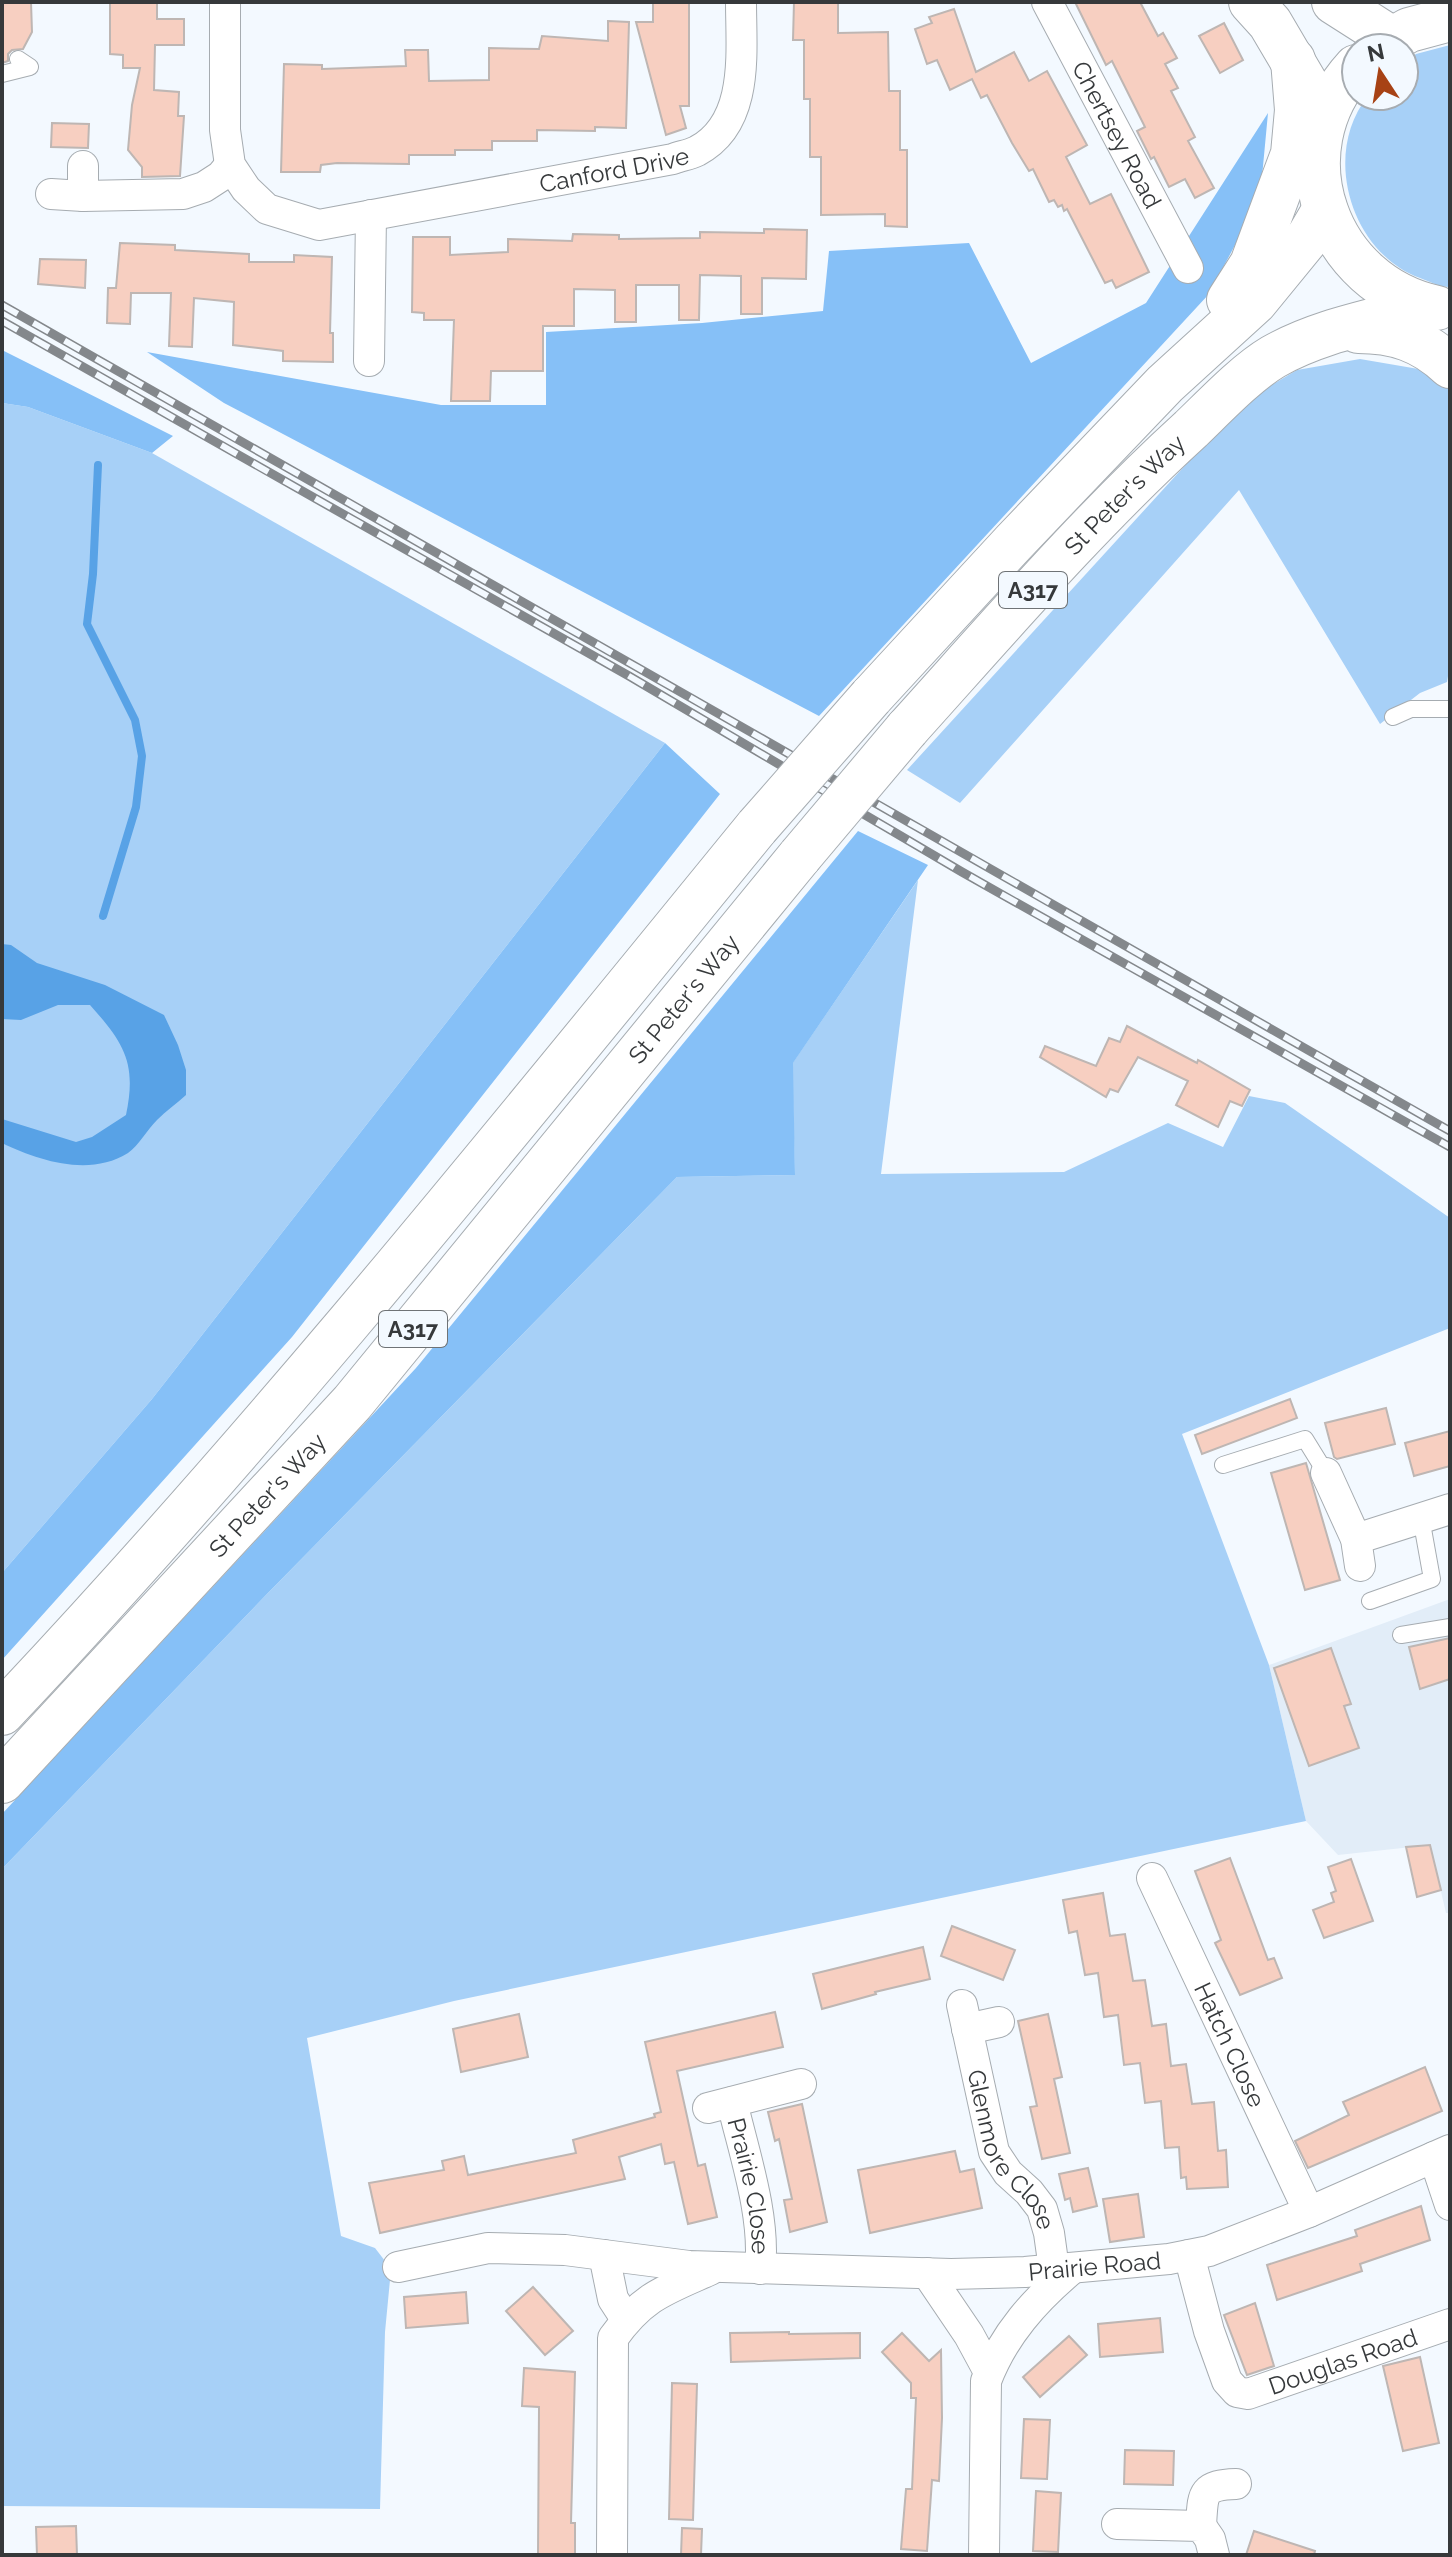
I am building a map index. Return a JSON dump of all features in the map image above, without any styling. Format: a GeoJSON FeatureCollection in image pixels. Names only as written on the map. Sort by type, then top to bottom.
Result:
{"type":"FeatureCollection","features":[{"type":"Feature","properties":{"kind":"main road"},"geometry":{"type":"LineString","coordinates":[[1251,2],[1270,23],[1293,60],[1312,96],[1322,130]]}},
{"type":"Feature","properties":{"kind":"main road"},"geometry":{"type":"LineString","coordinates":[[1334,2],[1371,32]]}},
{"type":"Feature","properties":{"kind":"main road"},"geometry":{"type":"LineString","coordinates":[[1405,32],[1449,19]]}},
{"type":"Feature","properties":{"kind":"main road"},"geometry":{"type":"LineString","coordinates":[[1165,384],[1214,323],[1252,264],[1274,211],[1293,154],[1297,110],[1293,60]]}},
{"type":"Feature","properties":{"kind":"main road"},"geometry":{"type":"LineString","coordinates":[[1340,90],[1322,130],[1318,156],[1319,183],[1334,231],[1364,271],[1383,286],[1405,298],[1443,310]]}},
{"type":"Feature","properties":{"kind":"main road","name":"St Peter's Way"},"geometry":{"type":"LineString","coordinates":[[2,1713],[100,1610],[308,1373],[757,827],[871,697],[1165,384],[1255,302],[1309,236],[1325,209]]}},
{"type":"Feature","properties":{"kind":"main road","name":"St Peter's Way"},"geometry":{"type":"LineString","coordinates":[[2,1781],[352,1403],[907,729],[1074,546],[1163,454],[1271,358],[1336,331],[1443,310]]}},
{"type":"Feature","properties":{"kind":"main road"},"geometry":{"type":"LineString","coordinates":[[1336,331],[1374,331],[1406,336],[1429,348],[1450,366]]}},
{"type":"Feature","properties":{"kind":"street"},"geometry":{"type":"LineString","coordinates":[[51,194],[83,181],[183,194],[204,187],[221,176],[230,165],[225,130],[225,2]]}},
{"type":"Feature","properties":{"kind":"street","name":"Canford Drive"},"geometry":{"type":"LineString","coordinates":[[230,165],[246,189],[267,209],[319,225],[673,159],[698,150],[719,133],[732,112],[740,78],[741,2]]}},
{"type":"Feature","properties":{"kind":"street","name":"Chertsey Road"},"geometry":{"type":"LineString","coordinates":[[1047,2],[1188,268]]}},
{"type":"Feature","properties":{"kind":"street"},"geometry":{"type":"LineString","coordinates":[[369,361],[382,330],[371,215]]}},
{"type":"Feature","properties":{"kind":"street"},"geometry":{"type":"LineString","coordinates":[[1326,1473],[1358,1553],[1421,1518],[1450,1509]]}},
{"type":"Feature","properties":{"kind":"street","name":"Hatch Close"},"geometry":{"type":"LineString","coordinates":[[1152,1878],[1309,2212]]}},
{"type":"Feature","properties":{"kind":"street","name":"Glenmore Close"},"geometry":{"type":"LineString","coordinates":[[999,2022],[964,2017],[994,2152],[1008,2173],[1042,2209],[1064,2269]]}},
{"type":"Feature","properties":{"kind":"street","name":"Prairie Close"},"geometry":{"type":"LineString","coordinates":[[760,2269],[762,2249],[758,2217],[720,2105],[801,2084]]}},
{"type":"Feature","properties":{"kind":"street"},"geometry":{"type":"LineString","coordinates":[[1442,2154],[1450,2205]]}},
{"type":"Feature","properties":{"kind":"street","name":"Prairie Road"},"geometry":{"type":"LineString","coordinates":[[398,2267],[488,2248],[565,2250],[716,2268],[927,2273],[1064,2269],[1209,2251],[1309,2212],[1442,2154]]}},
{"type":"Feature","properties":{"kind":"street"},"geometry":{"type":"LineString","coordinates":[[604,2255],[613,2299],[626,2319]]}},
{"type":"Feature","properties":{"kind":"street","name":"Douglas Road"},"geometry":{"type":"LineString","coordinates":[[1189,2255],[1213,2343],[1227,2381],[1237,2392],[1248,2394],[1450,2324]]}},
{"type":"Feature","properties":{"kind":"street","name":"Prairie Road"},"geometry":{"type":"LineString","coordinates":[[612,2555],[613,2338],[626,2319],[651,2296],[716,2268]]}},
{"type":"Feature","properties":{"kind":"street"},"geometry":{"type":"LineString","coordinates":[[984,2555],[986,2381],[995,2356],[1013,2328],[1064,2269]]}},
{"type":"Feature","properties":{"kind":"street"},"geometry":{"type":"LineString","coordinates":[[927,2273],[969,2335],[989,2372]]}},
{"type":"Feature","properties":{"kind":"street"},"geometry":{"type":"LineString","coordinates":[[1214,2555],[1210,2539],[1201,2526],[1203,2496],[1219,2484],[1236,2484]]}},
{"type":"Feature","properties":{"kind":"street"},"geometry":{"type":"LineString","coordinates":[[1117,2524],[1201,2526]]}},
{"type":"Feature","properties":{"kind":"lane"},"geometry":{"type":"LineString","coordinates":[[2,74],[30,67],[18,59]]}},
{"type":"Feature","properties":{"kind":"lane"},"geometry":{"type":"LineString","coordinates":[[1393,717],[1411,709],[1450,709]]}},
{"type":"Feature","properties":{"kind":"lane"},"geometry":{"type":"LineString","coordinates":[[1223,1465],[1305,1439],[1326,1473]]}},
{"type":"Feature","properties":{"kind":"lane"},"geometry":{"type":"LineString","coordinates":[[1370,1601],[1432,1579],[1421,1518]]}},
{"type":"Feature","properties":{"kind":"lane"},"geometry":{"type":"LineString","coordinates":[[1401,1635],[1450,1627]]}},
{"type":"Feature","properties":{"kind":"shaded area"},"geometry":{"type":"Polygon","coordinates":[[[1450,45],[1450,287],[1420,278],[1396,265],[1376,247],[1361,225],[1350,199],[1346,172],[1347,145],[1358,112],[1420,112],[1420,53],[1450,45]]]}},
{"type":"Feature","properties":{"kind":"shaded area"},"geometry":{"type":"Polygon","coordinates":[[[1268,113],[1260,198],[1209,294],[819,716],[224,403],[147,352],[441,405],[546,405],[546,332],[702,323],[823,311],[829,251],[969,243],[1031,363],[1146,303],[1268,113]]]}},
{"type":"Feature","properties":{"kind":"shaded area"},"geometry":{"type":"Polygon","coordinates":[[[2,350],[173,436],[152,453],[28,407],[2,403],[2,350]]]}},
{"type":"Feature","properties":{"kind":"shaded area"},"geometry":{"type":"Polygon","coordinates":[[[1360,359],[1436,372],[1450,391],[1450,664],[1447,682],[1420,693],[1380,724],[1239,490],[960,803],[907,770],[1243,402],[1297,370],[1360,359]]]}},
{"type":"Feature","properties":{"kind":"shaded area"},"geometry":{"type":"Polygon","coordinates":[[[2,403],[28,407],[152,453],[665,743],[152,1399],[2,1573],[2,403]]]}},
{"type":"Feature","properties":{"kind":"shaded area"},"geometry":{"type":"Polygon","coordinates":[[[665,743],[720,794],[292,1337],[2,1660],[2,1573],[152,1399],[665,743]]]}},
{"type":"Feature","properties":{"kind":"shaded area"},"geometry":{"type":"Polygon","coordinates":[[[858,831],[928,865],[793,1063],[795,1175],[677,1177],[2,1869],[2,1814],[416,1368],[858,831]]]}},
{"type":"Feature","properties":{"kind":"shaded area"},"geometry":{"type":"Polygon","coordinates":[[[918,880],[881,1174],[1064,1172],[1168,1123],[1223,1147],[1249,1096],[1285,1103],[1450,1218],[1450,1328],[1182,1434],[1269,1665],[1306,1821],[454,2001],[307,2038],[341,2236],[375,2248],[385,2261],[390,2280],[385,2332],[380,2509],[2,2506],[2,1869],[677,1177],[795,1175],[792,1064],[918,880]]]}},
{"type":"Feature","properties":{"kind":"shaded area"},"geometry":{"type":"Polygon","coordinates":[[[2,944],[11,945],[37,963],[105,985],[164,1015],[186,1070],[186,1095],[157,1120],[128,1153],[97,1164],[65,1164],[32,1156],[2,1143],[2,1119],[76,1142],[92,1137],[126,1115],[130,1081],[125,1055],[119,1043],[90,1005],[58,1005],[21,1020],[2,1019],[2,944]]]}},
{"type":"Feature","properties":{"kind":"shaded area"},"geometry":{"type":"Polygon","coordinates":[[[1450,1599],[1450,1913],[1446,1913],[1430,1845],[1338,1855],[1306,1821],[1269,1665],[1450,1599]]]}},
{"type":"Feature","properties":{"kind":"building"},"geometry":{"type":"Polygon","coordinates":[[[2,2],[31,2],[32,32],[23,49],[12,50],[8,61],[2,63],[2,2]]]}},
{"type":"Feature","properties":{"kind":"building"},"geometry":{"type":"Polygon","coordinates":[[[110,2],[157,2],[157,19],[184,19],[184,45],[155,45],[154,90],[179,92],[178,116],[184,116],[180,176],[142,177],[142,167],[128,150],[132,105],[140,68],[123,68],[123,55],[110,54],[110,2]]]}},
{"type":"Feature","properties":{"kind":"building"},"geometry":{"type":"Polygon","coordinates":[[[653,2],[689,2],[689,106],[680,106],[686,128],[666,135],[636,22],[653,22],[653,2]]]}},
{"type":"Feature","properties":{"kind":"building"},"geometry":{"type":"Polygon","coordinates":[[[794,2],[838,2],[838,33],[888,32],[889,91],[900,91],[900,150],[907,150],[907,227],[885,226],[885,214],[821,215],[821,157],[810,157],[810,99],[804,99],[804,40],[793,40],[794,2]]]}},
{"type":"Feature","properties":{"kind":"building"},"geometry":{"type":"Polygon","coordinates":[[[1075,2],[1140,2],[1158,36],[1163,33],[1177,58],[1165,64],[1178,88],[1171,91],[1195,137],[1188,141],[1214,188],[1195,198],[1185,179],[1169,187],[1137,131],[1145,127],[1112,61],[1106,65],[1075,2]]]}},
{"type":"Feature","properties":{"kind":"building"},"geometry":{"type":"Polygon","coordinates":[[[954,9],[976,72],[1014,52],[1029,81],[1047,71],[1087,145],[1066,157],[1090,204],[1111,194],[1149,272],[1116,288],[1112,280],[1105,283],[1067,209],[1064,211],[1062,205],[1058,207],[1054,200],[1049,202],[1033,169],[1029,171],[987,95],[981,98],[972,79],[950,90],[937,60],[927,64],[915,29],[932,23],[929,17],[954,9]]]}},
{"type":"Feature","properties":{"kind":"building"},"geometry":{"type":"Polygon","coordinates":[[[608,21],[629,22],[626,128],[537,130],[537,141],[492,141],[492,150],[455,150],[455,155],[409,155],[409,164],[337,163],[321,165],[320,172],[281,172],[284,64],[322,65],[322,69],[406,66],[405,50],[428,50],[429,81],[489,80],[489,48],[539,49],[542,36],[608,41],[608,21]]]}},
{"type":"Feature","properties":{"kind":"building"},"geometry":{"type":"Polygon","coordinates":[[[1224,23],[1243,60],[1220,73],[1199,36],[1224,23]]]}},
{"type":"Feature","properties":{"kind":"building"},"geometry":{"type":"Polygon","coordinates":[[[52,123],[89,124],[88,148],[51,147],[52,123]]]}},
{"type":"Feature","properties":{"kind":"building"},"geometry":{"type":"Polygon","coordinates":[[[764,229],[807,230],[806,279],[762,278],[762,314],[741,314],[741,276],[700,275],[699,320],[679,320],[679,285],[636,285],[636,322],[615,322],[615,290],[574,289],[574,326],[543,326],[543,371],[491,371],[490,401],[451,401],[454,320],[424,320],[424,313],[412,312],[413,237],[450,237],[450,255],[508,252],[508,239],[572,241],[573,234],[619,235],[619,239],[700,238],[700,232],[764,233],[764,229]]]}},
{"type":"Feature","properties":{"kind":"building"},"geometry":{"type":"Polygon","coordinates":[[[120,243],[175,245],[175,250],[249,254],[249,262],[294,262],[294,255],[332,257],[330,333],[333,333],[333,362],[283,361],[283,351],[233,345],[234,302],[194,298],[192,347],[169,346],[171,293],[131,293],[130,324],[107,323],[108,288],[116,288],[120,243]]]}},
{"type":"Feature","properties":{"kind":"building"},"geometry":{"type":"Polygon","coordinates":[[[40,259],[86,260],[85,288],[38,284],[40,259]]]}},
{"type":"Feature","properties":{"kind":"building"},"geometry":{"type":"Polygon","coordinates":[[[1127,1026],[1197,1063],[1198,1060],[1250,1090],[1242,1106],[1230,1101],[1218,1127],[1176,1105],[1188,1081],[1138,1057],[1118,1092],[1110,1089],[1106,1097],[1040,1057],[1045,1046],[1096,1066],[1109,1038],[1120,1042],[1127,1026]]]}},
{"type":"Feature","properties":{"kind":"building"},"geometry":{"type":"Polygon","coordinates":[[[1290,1399],[1297,1418],[1202,1454],[1195,1435],[1290,1399]]]}},
{"type":"Feature","properties":{"kind":"building"},"geometry":{"type":"Polygon","coordinates":[[[1386,1408],[1395,1444],[1337,1459],[1334,1457],[1325,1423],[1386,1408]]]}},
{"type":"Feature","properties":{"kind":"building"},"geometry":{"type":"Polygon","coordinates":[[[1450,1431],[1450,1466],[1414,1476],[1405,1443],[1450,1431]]]}},
{"type":"Feature","properties":{"kind":"building"},"geometry":{"type":"Polygon","coordinates":[[[1306,1463],[1340,1580],[1305,1590],[1271,1473],[1306,1463]]]}},
{"type":"Feature","properties":{"kind":"building"},"geometry":{"type":"Polygon","coordinates":[[[1450,1638],[1450,1679],[1420,1689],[1409,1647],[1450,1638]]]}},
{"type":"Feature","properties":{"kind":"building"},"geometry":{"type":"Polygon","coordinates":[[[1331,1648],[1351,1704],[1344,1706],[1359,1748],[1309,1766],[1274,1668],[1331,1648]]]}},
{"type":"Feature","properties":{"kind":"building"},"geometry":{"type":"Polygon","coordinates":[[[1430,1845],[1441,1890],[1417,1897],[1406,1847],[1430,1845]]]}},
{"type":"Feature","properties":{"kind":"building"},"geometry":{"type":"Polygon","coordinates":[[[1230,1858],[1268,1960],[1274,1958],[1282,1978],[1240,1995],[1215,1943],[1221,1940],[1195,1871],[1230,1858]]]}},
{"type":"Feature","properties":{"kind":"building"},"geometry":{"type":"Polygon","coordinates":[[[1351,1859],[1373,1921],[1324,1938],[1313,1910],[1334,1902],[1331,1893],[1336,1891],[1328,1867],[1351,1859]]]}},
{"type":"Feature","properties":{"kind":"building"},"geometry":{"type":"Polygon","coordinates":[[[1103,1893],[1110,1936],[1125,1934],[1133,1981],[1145,1980],[1152,2026],[1166,2024],[1171,2066],[1186,2064],[1192,2104],[1214,2102],[1218,2151],[1226,2150],[1228,2187],[1187,2189],[1186,2177],[1181,2178],[1179,2147],[1165,2148],[1161,2101],[1145,2103],[1140,2063],[1124,2065],[1118,2015],[1104,2017],[1098,1973],[1085,1975],[1077,1931],[1069,1933],[1063,1900],[1103,1893]]]}},
{"type":"Feature","properties":{"kind":"building"},"geometry":{"type":"Polygon","coordinates":[[[952,1926],[1015,1950],[1003,1980],[941,1956],[952,1926]]]}},
{"type":"Feature","properties":{"kind":"building"},"geometry":{"type":"Polygon","coordinates":[[[923,1947],[930,1979],[822,2009],[813,1974],[923,1947]]]}},
{"type":"Feature","properties":{"kind":"building"},"geometry":{"type":"Polygon","coordinates":[[[775,2012],[783,2047],[677,2071],[698,2166],[705,2164],[717,2217],[688,2224],[674,2162],[665,2164],[661,2144],[619,2157],[625,2179],[380,2233],[369,2183],[444,2170],[442,2161],[464,2156],[468,2175],[576,2153],[573,2140],[655,2117],[654,2114],[661,2112],[645,2042],[775,2012]]]}},
{"type":"Feature","properties":{"kind":"building"},"geometry":{"type":"Polygon","coordinates":[[[519,2014],[528,2057],[461,2072],[453,2029],[519,2014]]]}},
{"type":"Feature","properties":{"kind":"building"},"geometry":{"type":"Polygon","coordinates":[[[1048,2014],[1062,2077],[1054,2079],[1070,2153],[1042,2159],[1030,2107],[1037,2106],[1018,2021],[1048,2014]]]}},
{"type":"Feature","properties":{"kind":"building"},"geometry":{"type":"Polygon","coordinates":[[[1425,2067],[1442,2111],[1308,2168],[1295,2141],[1349,2115],[1343,2102],[1425,2067]]]}},
{"type":"Feature","properties":{"kind":"building"},"geometry":{"type":"Polygon","coordinates":[[[802,2104],[827,2222],[790,2232],[784,2200],[792,2199],[779,2139],[775,2141],[768,2112],[802,2104]]]}},
{"type":"Feature","properties":{"kind":"building"},"geometry":{"type":"Polygon","coordinates":[[[955,2151],[960,2172],[974,2169],[982,2208],[870,2233],[858,2170],[955,2151]]]}},
{"type":"Feature","properties":{"kind":"building"},"geometry":{"type":"Polygon","coordinates":[[[1088,2168],[1097,2206],[1073,2212],[1070,2198],[1065,2200],[1059,2174],[1088,2168]]]}},
{"type":"Feature","properties":{"kind":"building"},"geometry":{"type":"Polygon","coordinates":[[[1138,2194],[1144,2237],[1110,2242],[1103,2199],[1138,2194]]]}},
{"type":"Feature","properties":{"kind":"building"},"geometry":{"type":"Polygon","coordinates":[[[1421,2206],[1430,2240],[1360,2264],[1362,2271],[1277,2300],[1267,2265],[1357,2236],[1355,2230],[1421,2206]]]}},
{"type":"Feature","properties":{"kind":"building"},"geometry":{"type":"Polygon","coordinates":[[[533,2287],[573,2331],[545,2355],[506,2311],[533,2287]]]}},
{"type":"Feature","properties":{"kind":"building"},"geometry":{"type":"Polygon","coordinates":[[[466,2292],[468,2323],[406,2328],[404,2297],[466,2292]]]}},
{"type":"Feature","properties":{"kind":"building"},"geometry":{"type":"Polygon","coordinates":[[[1255,2303],[1274,2366],[1247,2375],[1224,2315],[1255,2303]]]}},
{"type":"Feature","properties":{"kind":"building"},"geometry":{"type":"Polygon","coordinates":[[[1160,2318],[1163,2352],[1100,2357],[1098,2324],[1160,2318]]]}},
{"type":"Feature","properties":{"kind":"building"},"geometry":{"type":"Polygon","coordinates":[[[730,2333],[860,2333],[860,2358],[731,2362],[730,2333]]]}},
{"type":"Feature","properties":{"kind":"building"},"geometry":{"type":"Polygon","coordinates":[[[902,2333],[929,2361],[941,2350],[939,2481],[932,2480],[927,2551],[901,2549],[906,2489],[912,2489],[916,2398],[911,2398],[911,2383],[882,2352],[902,2333]]]}},
{"type":"Feature","properties":{"kind":"building"},"geometry":{"type":"Polygon","coordinates":[[[1069,2336],[1087,2355],[1040,2397],[1023,2377],[1069,2336]]]}},
{"type":"Feature","properties":{"kind":"building"},"geometry":{"type":"Polygon","coordinates":[[[1420,2357],[1439,2443],[1403,2451],[1383,2366],[1420,2357]]]}},
{"type":"Feature","properties":{"kind":"building"},"geometry":{"type":"Polygon","coordinates":[[[524,2368],[575,2372],[571,2523],[575,2523],[575,2555],[538,2555],[539,2407],[522,2406],[524,2368]]]}},
{"type":"Feature","properties":{"kind":"building"},"geometry":{"type":"Polygon","coordinates":[[[672,2383],[697,2384],[693,2520],[669,2519],[672,2383]]]}},
{"type":"Feature","properties":{"kind":"building"},"geometry":{"type":"Polygon","coordinates":[[[1024,2419],[1050,2420],[1047,2479],[1021,2478],[1024,2419]]]}},
{"type":"Feature","properties":{"kind":"building"},"geometry":{"type":"Polygon","coordinates":[[[1125,2450],[1174,2451],[1173,2485],[1124,2484],[1125,2450]]]}},
{"type":"Feature","properties":{"kind":"building"},"geometry":{"type":"Polygon","coordinates":[[[1036,2491],[1061,2493],[1058,2552],[1033,2551],[1036,2491]]]}},
{"type":"Feature","properties":{"kind":"building"},"geometry":{"type":"Polygon","coordinates":[[[76,2526],[77,2555],[37,2555],[36,2527],[76,2526]]]}},
{"type":"Feature","properties":{"kind":"building"},"geometry":{"type":"Polygon","coordinates":[[[682,2528],[702,2529],[701,2555],[681,2555],[682,2528]]]}},
{"type":"Feature","properties":{"kind":"building"},"geometry":{"type":"Polygon","coordinates":[[[1254,2531],[1315,2551],[1314,2555],[1246,2555],[1254,2531]]]}},
{"type":"Feature","properties":{"kind":"waterway"},"geometry":{"type":"LineString","coordinates":[[98,465],[93,574],[87,624],[135,720],[142,756],[136,807],[103,916]]}},
{"type":"Feature","properties":{"kind":"railway"},"geometry":{"type":"LineString","coordinates":[[2,305],[1450,1131]]}},
{"type":"Feature","properties":{"kind":"railway"},"geometry":{"type":"LineString","coordinates":[[2,321],[629,676],[962,872],[1450,1147]]}}]}
